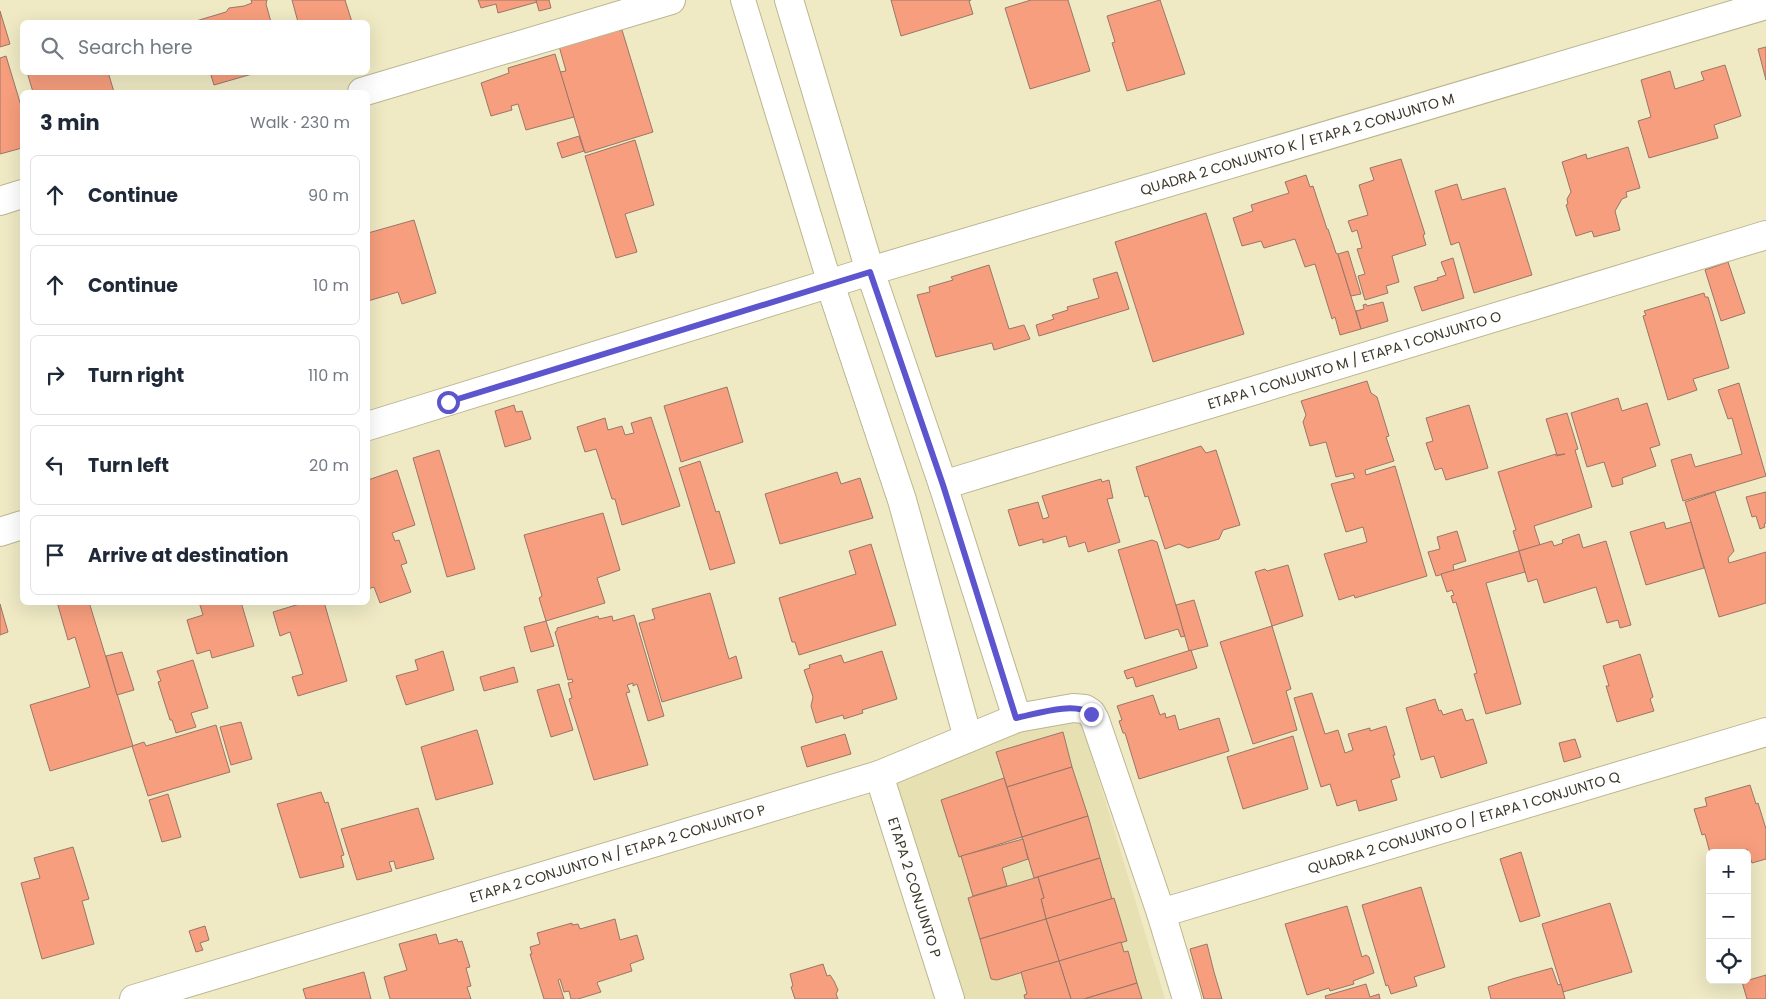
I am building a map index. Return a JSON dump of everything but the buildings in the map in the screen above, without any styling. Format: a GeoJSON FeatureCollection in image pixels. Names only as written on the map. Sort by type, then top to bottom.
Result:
{"type":"FeatureCollection","features":[{"type":"Feature","properties":{"kind":"street"},"geometry":{"type":"LineString","coordinates":[[369,90],[671,0]]}},
{"type":"Feature","properties":{"kind":"street"},"geometry":{"type":"LineString","coordinates":[[743,0],[830,284],[902,500],[968,738]]}},
{"type":"Feature","properties":{"kind":"street"},"geometry":{"type":"LineString","coordinates":[[789,0],[870,272],[943,485],[1016,718]]}},
{"type":"Feature","properties":{"kind":"street","name":"QUADRA 2 CONJUNTO K / ETAPA 2 CONJUNTO M"},"geometry":{"type":"LineString","coordinates":[[370,425],[830,284],[1766,5]]}},
{"type":"Feature","properties":{"kind":"street"},"geometry":{"type":"LineString","coordinates":[[0,201],[20,195]]}},
{"type":"Feature","properties":{"kind":"street","name":"ETAPA 1 CONJUNTO M / ETAPA 1 CONJUNTO O"},"geometry":{"type":"LineString","coordinates":[[943,485],[1766,235]]}},
{"type":"Feature","properties":{"kind":"street"},"geometry":{"type":"LineString","coordinates":[[0,532],[20,526]]}},
{"type":"Feature","properties":{"kind":"street","name":"ETAPA 2 CONJUNTO N / ETAPA 2 CONJUNTO P"},"geometry":{"type":"LineString","coordinates":[[134,999],[879,775],[1016,718],[1073,708],[1085,709],[1095,720],[1161,913]]}},
{"type":"Feature","properties":{"kind":"street","name":"QUADRA 2 CONJUNTO O / ETAPA 1 CONJUNTO Q"},"geometry":{"type":"LineString","coordinates":[[1161,913],[1766,732]]}},
{"type":"Feature","properties":{"kind":"street","name":"ETAPA 2 CONJUNTO P"},"geometry":{"type":"LineString","coordinates":[[879,775],[950,999]]}},
{"type":"Feature","properties":{"kind":"street"},"geometry":{"type":"LineString","coordinates":[[1161,913],[1187,999]]}},
{"type":"Feature","properties":{"kind":"shaded area"},"geometry":{"type":"Polygon","coordinates":[[[1078,710],[1165,999],[955,999],[885,782],[1078,710]]]}},
{"type":"Feature","properties":{"kind":"route"},"geometry":{"type":"LineString","coordinates":[[448,402],[870,272],[943,485],[1016,718],[1073,708],[1085,709],[1091,714]]}}]}
